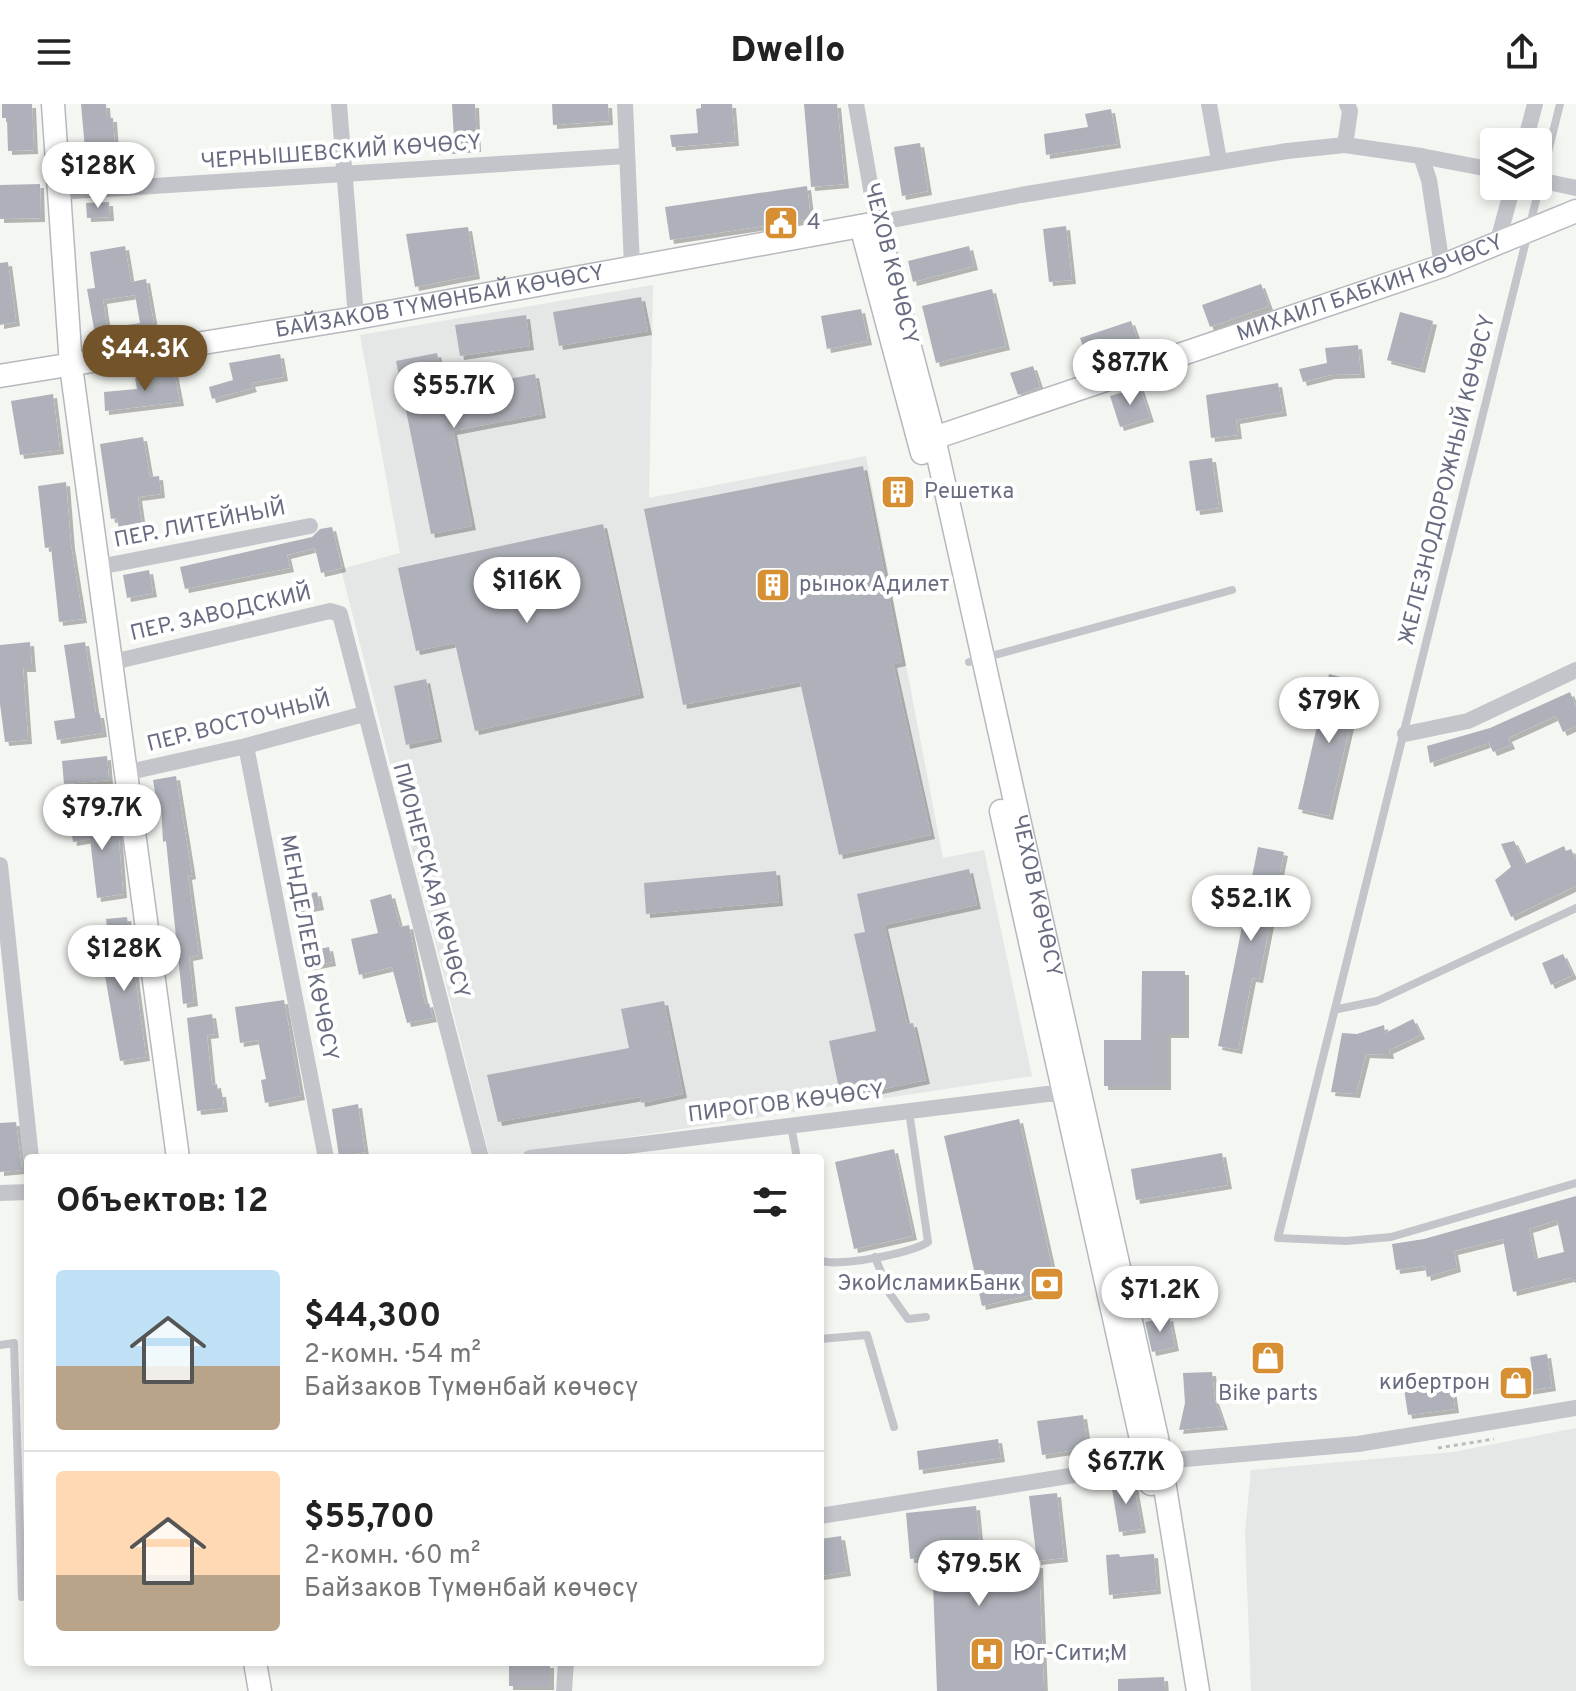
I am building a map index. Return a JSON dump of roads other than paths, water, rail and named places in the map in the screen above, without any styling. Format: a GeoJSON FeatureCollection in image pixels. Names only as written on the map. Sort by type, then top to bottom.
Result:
{"type":"FeatureCollection","features":[{"type":"Feature","properties":{"kind":"main road"},"geometry":{"type":"LineString","coordinates":[[53,104],[71,366],[177,1154]]}},
{"type":"Feature","properties":{"kind":"main road","name":"МИХАИЛ БАБКИН КӨЧӨСҮ"},"geometry":{"type":"LineString","coordinates":[[925,436],[1442,266],[1576,211]]}},
{"type":"Feature","properties":{"kind":"main road","name":"БАЙЗАКОВ ТҮМӨНБАЙ КӨЧӨСҮ"},"geometry":{"type":"LineString","coordinates":[[0,376],[356,318],[869,225]]}},
{"type":"Feature","properties":{"kind":"main road","name":"ЧЕХОВ КӨЧӨСҮ"},"geometry":{"type":"LineString","coordinates":[[869,225],[925,436],[1067,1092],[1150,1440],[1198,1691]]}},
{"type":"Feature","properties":{"kind":"main road","name":"ЧЕХОВ КӨЧӨСҮ"},"geometry":{"type":"LineString","coordinates":[[1156,1470],[1183,1691]]}},
{"type":"Feature","properties":{"kind":"main road"},"geometry":{"type":"LineString","coordinates":[[256,1666],[260,1691]]}},
{"type":"Feature","properties":{"kind":"street"},"geometry":{"type":"LineString","coordinates":[[339,104],[356,318]]}},
{"type":"Feature","properties":{"kind":"street"},"geometry":{"type":"LineString","coordinates":[[625,104],[632,266]]}},
{"type":"Feature","properties":{"kind":"street","name":"ЧЕХОВ КӨЧӨСҮ"},"geometry":{"type":"LineString","coordinates":[[856,104],[869,225]]}},
{"type":"Feature","properties":{"kind":"street"},"geometry":{"type":"LineString","coordinates":[[859,121],[864,104]]}},
{"type":"Feature","properties":{"kind":"street"},"geometry":{"type":"LineString","coordinates":[[1209,104],[1219,160]]}},
{"type":"Feature","properties":{"kind":"street"},"geometry":{"type":"LineString","coordinates":[[1529,128],[1535,104]]}},
{"type":"Feature","properties":{"kind":"street"},"geometry":{"type":"LineString","coordinates":[[1345,145],[1349,106]]}},
{"type":"Feature","properties":{"kind":"street"},"geometry":{"type":"LineString","coordinates":[[869,225],[1219,160],[1345,145],[1480,167]]}},
{"type":"Feature","properties":{"kind":"street","name":"ЧЕРНЫШЕВСКИЙ КӨЧӨСҮ"},"geometry":{"type":"LineString","coordinates":[[59,192],[626,156]]}},
{"type":"Feature","properties":{"kind":"street"},"geometry":{"type":"LineString","coordinates":[[1421,156],[1429,180],[1442,266]]}},
{"type":"Feature","properties":{"kind":"street"},"geometry":{"type":"LineString","coordinates":[[1552,183],[1576,188]]}},
{"type":"Feature","properties":{"kind":"street"},"geometry":{"type":"LineString","coordinates":[[1497,244],[1509,200]]}},
{"type":"Feature","properties":{"kind":"street","name":"ПЕР. ЛИТЕЙНЫЙ"},"geometry":{"type":"LineString","coordinates":[[99,567],[310,526]]}},
{"type":"Feature","properties":{"kind":"street","name":"ПЕР. ЗАВОДСКИЙ"},"geometry":{"type":"LineString","coordinates":[[113,662],[330,611],[340,614]]}},
{"type":"Feature","properties":{"kind":"street","name":"ПИОНЕРСКАЯ КӨЧӨСҮ"},"geometry":{"type":"LineString","coordinates":[[340,614],[480,1154]]}},
{"type":"Feature","properties":{"kind":"street"},"geometry":{"type":"LineString","coordinates":[[1405,734],[1468,721],[1576,670]]}},
{"type":"Feature","properties":{"kind":"street","name":"ПЕР. ВОСТОЧНЫЙ"},"geometry":{"type":"LineString","coordinates":[[125,773],[246,746],[364,714]]}},
{"type":"Feature","properties":{"kind":"street","name":"МЕНДЕЛЕЕВ КӨЧӨСҮ"},"geometry":{"type":"LineString","coordinates":[[246,746],[325,1154]]}},
{"type":"Feature","properties":{"kind":"street"},"geometry":{"type":"LineString","coordinates":[[0,865],[31,1154]]}},
{"type":"Feature","properties":{"kind":"street","name":"ПИРОГОВ КӨЧӨСҮ"},"geometry":{"type":"LineString","coordinates":[[563,1154],[1067,1092]]}},
{"type":"Feature","properties":{"kind":"street"},"geometry":{"type":"LineString","coordinates":[[0,1193],[24,1192]]}},
{"type":"Feature","properties":{"kind":"street"},"geometry":{"type":"LineString","coordinates":[[824,1515],[1358,1444],[1576,1408]]}},
{"type":"Feature","properties":{"kind":"street"},"geometry":{"type":"LineString","coordinates":[[564,1691],[566,1666]]}},
{"type":"Feature","properties":{"kind":"lane","name":"ЖЕЛЕЗНОДОРОЖНЫЙ КӨЧӨСҮ"},"geometry":{"type":"LineString","coordinates":[[1552,134],[1560,104]]}},
{"type":"Feature","properties":{"kind":"lane","name":"ЖЕЛЕЗНОДОРОЖНЫЙ КӨЧӨСҮ"},"geometry":{"type":"LineString","coordinates":[[1536,200],[1338,1009],[1278,1238],[1346,1241],[1391,1237],[1576,1183]]}},
{"type":"Feature","properties":{"kind":"lane"},"geometry":{"type":"LineString","coordinates":[[975,660],[1232,590]]}},
{"type":"Feature","properties":{"kind":"lane"},"geometry":{"type":"LineString","coordinates":[[1338,1009],[1377,1001],[1576,908]]}},
{"type":"Feature","properties":{"kind":"lane"},"geometry":{"type":"LineString","coordinates":[[824,1262],[875,1257],[922,1246],[930,1236],[909,1111]]}},
{"type":"Feature","properties":{"kind":"lane"},"geometry":{"type":"LineString","coordinates":[[791,1126],[796,1154]]}},
{"type":"Feature","properties":{"kind":"lane"},"geometry":{"type":"LineString","coordinates":[[875,1257],[899,1310],[908,1319],[926,1317]]}},
{"type":"Feature","properties":{"kind":"lane"},"geometry":{"type":"LineString","coordinates":[[824,1339],[867,1335],[894,1427]]}},
{"type":"Feature","properties":{"kind":"lane"},"geometry":{"type":"LineString","coordinates":[[0,1345],[14,1343],[22,1597]]}},
{"type":"Feature","properties":{"kind":"place","name":"4"},"geometry":{"type":"Point","coordinates":[781,223]}},
{"type":"Feature","properties":{"kind":"place","name":"Решетка"},"geometry":{"type":"Point","coordinates":[898,492]}},
{"type":"Feature","properties":{"kind":"place","name":"рынок Адилет"},"geometry":{"type":"Point","coordinates":[773,585]}},
{"type":"Feature","properties":{"kind":"place","name":"ЭкоИсламикБанк"},"geometry":{"type":"Point","coordinates":[1047,1284]}},
{"type":"Feature","properties":{"kind":"place","name":"Bike parts"},"geometry":{"type":"Point","coordinates":[1268,1358]}},
{"type":"Feature","properties":{"kind":"place","name":"кибертрон"},"geometry":{"type":"Point","coordinates":[1516,1383]}},
{"type":"Feature","properties":{"kind":"place","name":"Юг-Сити;M"},"geometry":{"type":"Point","coordinates":[987,1654]}}]}
